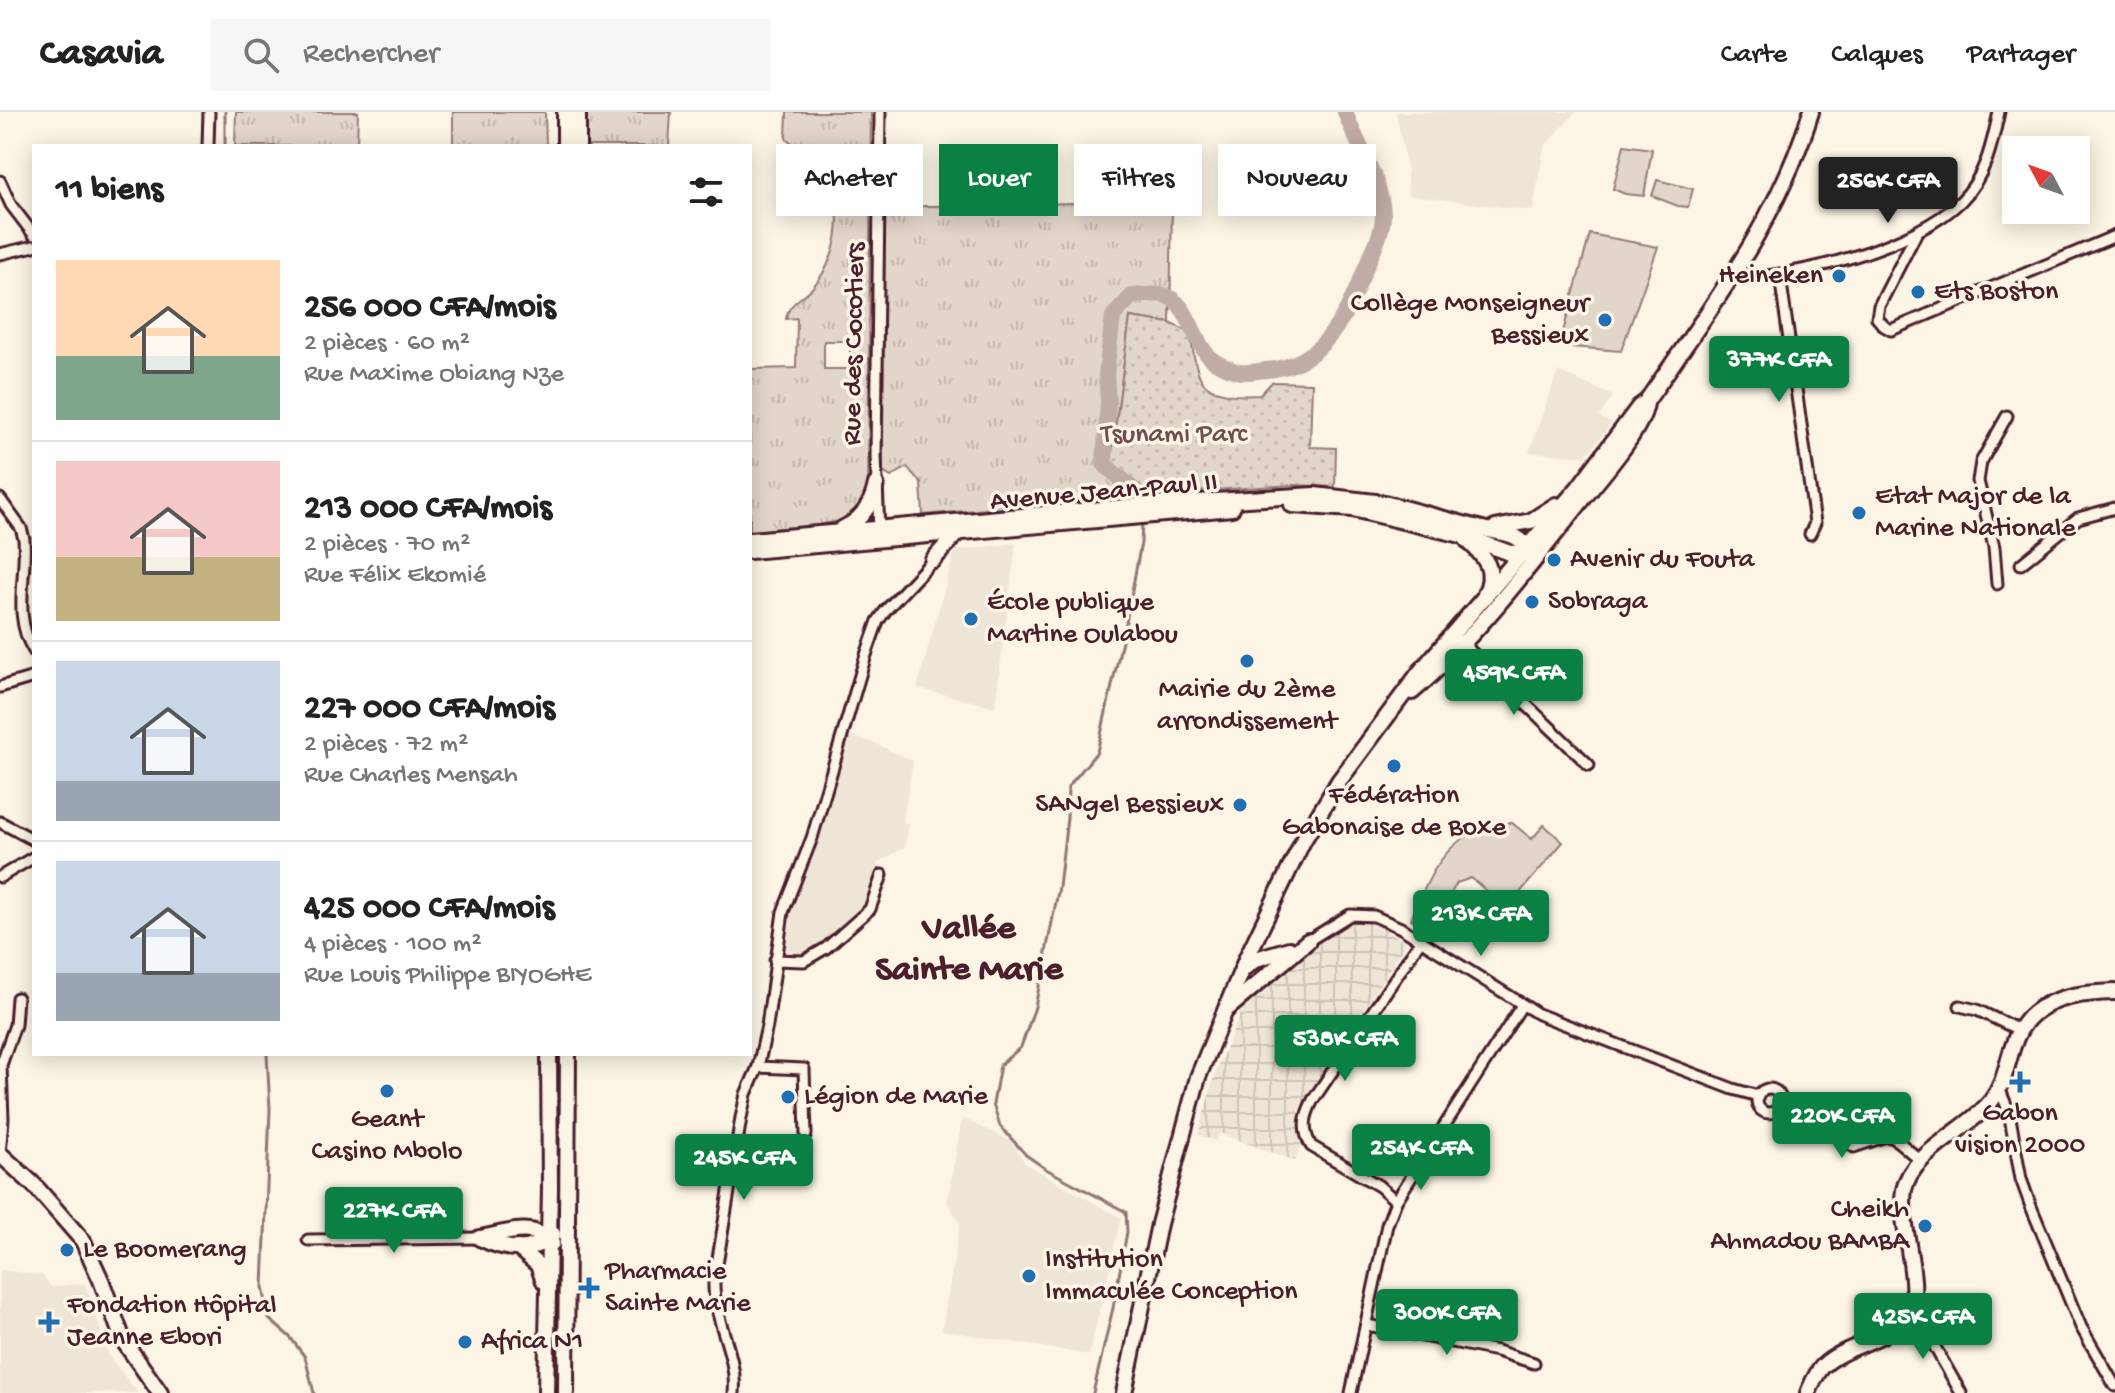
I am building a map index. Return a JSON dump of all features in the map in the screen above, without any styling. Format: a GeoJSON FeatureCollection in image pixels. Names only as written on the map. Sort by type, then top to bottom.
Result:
{"type":"FeatureCollection","features":[{"type":"Feature","properties":{"kind":"main road"},"geometry":{"type":"LineString","coordinates":[[558,112],[558,144]]}},
{"type":"Feature","properties":{"kind":"main road"},"geometry":{"type":"LineString","coordinates":[[565,112],[565,144]]}},
{"type":"Feature","properties":{"kind":"main road"},"geometry":{"type":"LineString","coordinates":[[578,112],[578,144]]}},
{"type":"Feature","properties":{"kind":"main road"},"geometry":{"type":"LineString","coordinates":[[1476,609],[1527,552],[1646,402],[1732,278],[1789,176],[1811,112]]}},
{"type":"Feature","properties":{"kind":"main road"},"geometry":{"type":"LineString","coordinates":[[1527,552],[1545,541],[1596,482],[1645,414],[1646,402]]}},
{"type":"Feature","properties":{"kind":"main road"},"geometry":{"type":"LineString","coordinates":[[1482,529],[1512,527],[1543,515],[1604,455]]}},
{"type":"Feature","properties":{"kind":"main road"},"geometry":{"type":"LineString","coordinates":[[1124,1393],[1173,1166],[1198,1077],[1223,1013],[1292,862],[1354,760],[1397,706],[1428,679],[1596,482]]}},
{"type":"Feature","properties":{"kind":"main road"},"geometry":{"type":"LineString","coordinates":[[830,533],[853,524],[864,513],[873,498],[876,484]]}},
{"type":"Feature","properties":{"kind":"main road","name":"Avenue Jean-Paul II"},"geometry":{"type":"LineString","coordinates":[[752,540],[830,533],[879,534],[922,536],[957,533],[1142,511],[1273,497],[1350,498],[1412,509],[1518,538],[1527,552],[1510,553],[1461,535],[1362,511],[1317,506],[1142,511],[879,534],[752,551]]}},
{"type":"Feature","properties":{"kind":"main road"},"geometry":{"type":"LineString","coordinates":[[933,560],[957,533]]}},
{"type":"Feature","properties":{"kind":"main road"},"geometry":{"type":"LineString","coordinates":[[1461,535],[1481,553],[1490,568],[1489,584],[1461,638]]}},
{"type":"Feature","properties":{"kind":"main road"},"geometry":{"type":"LineString","coordinates":[[922,536],[934,544],[933,560]]}},
{"type":"Feature","properties":{"kind":"main road"},"geometry":{"type":"LineString","coordinates":[[1461,638],[1527,562],[1527,552]]}},
{"type":"Feature","properties":{"kind":"main road"},"geometry":{"type":"LineString","coordinates":[[1263,922],[1265,941],[1283,957]]}},
{"type":"Feature","properties":{"kind":"main road"},"geometry":{"type":"LineString","coordinates":[[1223,1013],[1283,957],[1308,941]]}},
{"type":"Feature","properties":{"kind":"main road"},"geometry":{"type":"LineString","coordinates":[[1246,964],[1258,971],[1271,969],[1283,957]]}},
{"type":"Feature","properties":{"kind":"main road"},"geometry":{"type":"LineString","coordinates":[[1808,1393],[1824,1365],[1896,1326],[1910,1310],[1913,1288],[1903,1198],[1906,1182],[1921,1161],[1984,1109],[1999,1088],[2019,1030],[2038,1010],[2056,1002],[2079,994],[2115,992]]}},
{"type":"Feature","properties":{"kind":"main road"},"geometry":{"type":"LineString","coordinates":[[546,1393],[549,1056]]}},
{"type":"Feature","properties":{"kind":"main road"},"geometry":{"type":"LineString","coordinates":[[566,1393],[568,1056]]}},
{"type":"Feature","properties":{"kind":"main road"},"geometry":{"type":"LineString","coordinates":[[480,1238],[518,1248],[539,1246],[557,1229],[562,1148],[569,1117]]}},
{"type":"Feature","properties":{"kind":"main road"},"geometry":{"type":"LineString","coordinates":[[0,1154],[43,1195],[83,1241],[123,1340],[160,1393]]}},
{"type":"Feature","properties":{"kind":"main road"},"geometry":{"type":"LineString","coordinates":[[480,1238],[516,1230],[540,1215],[550,1188]]}},
{"type":"Feature","properties":{"kind":"main road"},"geometry":{"type":"LineString","coordinates":[[516,1230],[538,1233],[549,1239],[556,1249],[566,1393]]}},
{"type":"Feature","properties":{"kind":"main road"},"geometry":{"type":"LineString","coordinates":[[518,1248],[540,1269],[547,1293]]}},
{"type":"Feature","properties":{"kind":"street"},"geometry":{"type":"LineString","coordinates":[[208,144],[209,112]]}},
{"type":"Feature","properties":{"kind":"street","name":"Rue des Cocotiers"},"geometry":{"type":"LineString","coordinates":[[879,534],[876,484],[880,112]]}},
{"type":"Feature","properties":{"kind":"street"},"geometry":{"type":"LineString","coordinates":[[1732,278],[1780,276],[1865,252],[1917,232],[1961,201],[1978,179],[1991,150],[1999,112]]}},
{"type":"Feature","properties":{"kind":"street"},"geometry":{"type":"LineString","coordinates":[[0,181],[11,205],[32,232]]}},
{"type":"Feature","properties":{"kind":"street"},"geometry":{"type":"LineString","coordinates":[[1917,232],[1879,306],[1877,318],[1891,330],[2115,236]]}},
{"type":"Feature","properties":{"kind":"street"},"geometry":{"type":"LineString","coordinates":[[0,254],[32,246]]}},
{"type":"Feature","properties":{"kind":"street"},"geometry":{"type":"LineString","coordinates":[[1780,276],[1815,523],[1810,534]]}},
{"type":"Feature","properties":{"kind":"street"},"geometry":{"type":"LineString","coordinates":[[1997,584],[1994,547],[1978,471],[2007,416]]}},
{"type":"Feature","properties":{"kind":"street"},"geometry":{"type":"LineString","coordinates":[[0,499],[21,528],[24,539],[21,588],[30,629]]}},
{"type":"Feature","properties":{"kind":"street"},"geometry":{"type":"LineString","coordinates":[[2021,564],[2078,518],[2115,508]]}},
{"type":"Feature","properties":{"kind":"street"},"geometry":{"type":"LineString","coordinates":[[734,1393],[714,1283],[741,1118],[746,1094],[758,1067],[767,1026],[783,912],[812,838],[878,621],[933,560]]}},
{"type":"Feature","properties":{"kind":"street"},"geometry":{"type":"LineString","coordinates":[[1461,638],[1589,765]]}},
{"type":"Feature","properties":{"kind":"street"},"geometry":{"type":"LineString","coordinates":[[0,687],[32,678]]}},
{"type":"Feature","properties":{"kind":"street"},"geometry":{"type":"LineString","coordinates":[[0,822],[32,839]]}},
{"type":"Feature","properties":{"kind":"street"},"geometry":{"type":"LineString","coordinates":[[0,877],[32,858]]}},
{"type":"Feature","properties":{"kind":"street"},"geometry":{"type":"LineString","coordinates":[[775,960],[804,961],[826,948],[870,909],[882,875]]}},
{"type":"Feature","properties":{"kind":"street"},"geometry":{"type":"LineString","coordinates":[[1308,941],[1339,920],[1357,914],[1383,919],[1548,1019],[1758,1096]]}},
{"type":"Feature","properties":{"kind":"street"},"geometry":{"type":"LineString","coordinates":[[1396,1201],[1371,1180],[1311,1146],[1305,1125],[1306,1113],[1421,940]]}},
{"type":"Feature","properties":{"kind":"street"},"geometry":{"type":"LineString","coordinates":[[0,1154],[3,1119],[1,1065],[15,1025],[17,998]]}},
{"type":"Feature","properties":{"kind":"street"},"geometry":{"type":"LineString","coordinates":[[1351,1393],[1387,1225],[1396,1201],[1522,1005]]}},
{"type":"Feature","properties":{"kind":"street"},"geometry":{"type":"LineString","coordinates":[[1960,1006],[1977,1010],[2019,1030]]}},
{"type":"Feature","properties":{"kind":"street"},"geometry":{"type":"LineString","coordinates":[[758,1067],[804,1069],[806,1135]]}},
{"type":"Feature","properties":{"kind":"street"},"geometry":{"type":"LineString","coordinates":[[1999,1088],[2009,1112],[2021,1179],[2030,1204],[2081,1327],[2115,1386]]}},
{"type":"Feature","properties":{"kind":"street"},"geometry":{"type":"LineString","coordinates":[[1779,1109],[1781,1097],[1776,1091],[1764,1090],[1758,1096],[1757,1104],[1765,1112],[1772,1113],[1779,1109],[1823,1124],[1854,1147],[1887,1136],[1894,1138],[1921,1161]]}},
{"type":"Feature","properties":{"kind":"street"},"geometry":{"type":"LineString","coordinates":[[308,1240],[480,1238]]}},
{"type":"Feature","properties":{"kind":"street"},"geometry":{"type":"LineString","coordinates":[[1910,1310],[1924,1328],[1961,1393]]}},
{"type":"Feature","properties":{"kind":"street"},"geometry":{"type":"LineString","coordinates":[[1367,1325],[1497,1351],[1534,1363]]}},
{"type":"Feature","properties":{"kind":"shaded area"},"geometry":{"type":"Polygon","coordinates":[[[1396,112],[1576,112],[1544,147],[1533,211],[1408,195],[1406,164],[1396,112]]]}},
{"type":"Feature","properties":{"kind":"shaded area"},"geometry":{"type":"Polygon","coordinates":[[[1558,371],[1613,396],[1599,417],[1612,423],[1585,457],[1529,452],[1558,371]]]}},
{"type":"Feature","properties":{"kind":"shaded area","name":"École publique Martine Oulabou"},"geometry":{"type":"Polygon","coordinates":[[[1016,543],[995,707],[917,688],[955,551],[1016,543]]]}},
{"type":"Feature","properties":{"kind":"shaded area"},"geometry":{"type":"Polygon","coordinates":[[[850,736],[913,761],[903,822],[909,824],[905,847],[878,863],[865,905],[840,929],[802,955],[783,954],[788,912],[811,861],[850,736]]]}},
{"type":"Feature","properties":{"kind":"shaded area"},"geometry":{"type":"Polygon","coordinates":[[[1353,923],[1372,923],[1407,942],[1298,1111],[1301,1146],[1295,1161],[1219,1133],[1216,1141],[1198,1135],[1215,1073],[1245,1003],[1260,986],[1333,933],[1353,923]]]}},
{"type":"Feature","properties":{"kind":"shaded area","name":"Institution Immaculée Conception"},"geometry":{"type":"Polygon","coordinates":[[[962,1118],[1011,1141],[1026,1164],[1121,1218],[1089,1355],[942,1330],[960,1223],[947,1202],[962,1118]]]}},
{"type":"Feature","properties":{"kind":"shaded area","name":"Fondation Hôpital Jeanne Ebori"},"geometry":{"type":"Polygon","coordinates":[[[0,1270],[43,1275],[51,1287],[85,1283],[109,1356],[138,1393],[0,1393],[0,1270]]]}},
{"type":"Feature","properties":{"kind":"green space"},"geometry":{"type":"Polygon","coordinates":[[[236,112],[358,112],[357,144],[235,144],[236,112]]]}},
{"type":"Feature","properties":{"kind":"green space"},"geometry":{"type":"Polygon","coordinates":[[[453,112],[545,112],[546,144],[453,144],[453,112]]]}},
{"type":"Feature","properties":{"kind":"green space"},"geometry":{"type":"Polygon","coordinates":[[[587,112],[671,112],[669,144],[586,144],[587,112]]]}},
{"type":"Feature","properties":{"kind":"green space"},"geometry":{"type":"Polygon","coordinates":[[[787,112],[871,112],[871,144],[793,144],[786,138],[787,112]]]}},
{"type":"Feature","properties":{"kind":"green space"},"geometry":{"type":"Polygon","coordinates":[[[1624,145],[1652,149],[1644,196],[1613,189],[1624,145]]]}},
{"type":"Feature","properties":{"kind":"green space"},"geometry":{"type":"Polygon","coordinates":[[[1657,180],[1693,189],[1688,207],[1652,196],[1657,180]]]}},
{"type":"Feature","properties":{"kind":"green space"},"geometry":{"type":"Polygon","coordinates":[[[1058,203],[1074,203],[1074,216],[1172,216],[1170,323],[1130,317],[1111,461],[1149,494],[923,515],[921,483],[907,467],[891,477],[883,472],[884,216],[923,216],[923,206],[939,206],[939,216],[1058,216],[1058,203]]]}},
{"type":"Feature","properties":{"kind":"green space"},"geometry":{"type":"Polygon","coordinates":[[[838,216],[870,216],[868,495],[849,519],[752,531],[752,369],[796,368],[797,318],[786,319],[787,313],[813,287],[828,264],[838,216]],[[824,341],[824,369],[850,369],[850,341],[824,341]]]}},
{"type":"Feature","properties":{"kind":"green space"},"geometry":{"type":"Polygon","coordinates":[[[1590,234],[1658,247],[1621,351],[1559,346],[1590,234]]]}},
{"type":"Feature","properties":{"kind":"green space","name":"Tsunami Parc"},"geometry":{"type":"Polygon","coordinates":[[[1130,317],[1170,323],[1189,332],[1200,377],[1204,384],[1218,392],[1260,395],[1272,382],[1312,383],[1310,447],[1336,448],[1335,487],[1295,485],[1149,494],[1111,461],[1130,317]]]}},
{"type":"Feature","properties":{"kind":"green space"},"geometry":{"type":"Polygon","coordinates":[[[1511,822],[1532,839],[1544,825],[1563,842],[1507,908],[1471,878],[1457,883],[1429,929],[1411,919],[1433,872],[1457,843],[1473,833],[1511,822]]]}},
{"type":"Feature","properties":{"kind":"waterway"},"geometry":{"type":"LineString","coordinates":[[225,112],[225,144]]}},
{"type":"Feature","properties":{"kind":"waterway"},"geometry":{"type":"LineString","coordinates":[[1142,498],[1104,464],[1108,402],[1106,374],[1113,316],[1132,296],[1163,295],[1180,306],[1207,354],[1219,364],[1240,372],[1287,366],[1304,359],[1318,348],[1331,335],[1351,302],[1383,222],[1379,190],[1345,112]]}},
{"type":"Feature","properties":{"kind":"waterway"},"geometry":{"type":"LineString","coordinates":[[1093,1393],[1127,1232],[1126,1212],[1026,1155],[1000,1126],[993,1104],[1000,1065],[1021,1047],[1035,1007],[1059,887],[1068,787],[1097,752],[1125,628],[1142,522]]}},
{"type":"Feature","properties":{"kind":"waterway"},"geometry":{"type":"LineString","coordinates":[[267,1056],[270,1109],[263,1287],[269,1319],[290,1337],[305,1357],[314,1393]]}},
{"type":"Feature","properties":{"kind":"place","name":"Heineken"},"geometry":{"type":"Point","coordinates":[1839,276]}},
{"type":"Feature","properties":{"kind":"place","name":"Ets Boston"},"geometry":{"type":"Point","coordinates":[1918,292]}},
{"type":"Feature","properties":{"kind":"place","name":"Collège Monseigneur Bessieux"},"geometry":{"type":"Point","coordinates":[1605,320]}},
{"type":"Feature","properties":{"kind":"place","name":"Etat Major de la Marine Nationale"},"geometry":{"type":"Point","coordinates":[1859,513]}},
{"type":"Feature","properties":{"kind":"place","name":"Avenir du Fouta"},"geometry":{"type":"Point","coordinates":[1554,560]}},
{"type":"Feature","properties":{"kind":"place","name":"Sobraga"},"geometry":{"type":"Point","coordinates":[1532,602]}},
{"type":"Feature","properties":{"kind":"place","name":"École publique Martine Oulabou"},"geometry":{"type":"Point","coordinates":[971,619]}},
{"type":"Feature","properties":{"kind":"place","name":"Mairie du 2ème arrondissement"},"geometry":{"type":"Point","coordinates":[1247,661]}},
{"type":"Feature","properties":{"kind":"place","name":"Fédération Gabonaise de Boxe"},"geometry":{"type":"Point","coordinates":[1394,766]}},
{"type":"Feature","properties":{"kind":"place","name":"SANgel Bessieux"},"geometry":{"type":"Point","coordinates":[1240,805]}},
{"type":"Feature","properties":{"kind":"place","name":"Gabon vision 2000"},"geometry":{"type":"Point","coordinates":[2020,1082]}},
{"type":"Feature","properties":{"kind":"place","name":"Geant Casino Mbolo"},"geometry":{"type":"Point","coordinates":[387,1091]}},
{"type":"Feature","properties":{"kind":"place","name":"Légion de Marie"},"geometry":{"type":"Point","coordinates":[788,1097]}},
{"type":"Feature","properties":{"kind":"place","name":"Cheikh Ahmadou BAMBA"},"geometry":{"type":"Point","coordinates":[1925,1226]}},
{"type":"Feature","properties":{"kind":"place","name":"Le Boomerang"},"geometry":{"type":"Point","coordinates":[67,1250]}},
{"type":"Feature","properties":{"kind":"place","name":"Institution Immaculée Conception"},"geometry":{"type":"Point","coordinates":[1029,1276]}},
{"type":"Feature","properties":{"kind":"place","name":"Pharmacie Sainte Marie"},"geometry":{"type":"Point","coordinates":[589,1288]}},
{"type":"Feature","properties":{"kind":"place","name":"Fondation Hôpital Jeanne Ebori"},"geometry":{"type":"Point","coordinates":[49,1322]}},
{"type":"Feature","properties":{"kind":"place","name":"Africa N1"},"geometry":{"type":"Point","coordinates":[465,1342]}},
{"type":"Feature","properties":{"kind":"district","name":"Vallée Sainte Marie"},"geometry":{"type":"Point","coordinates":[969,950]}}]}
